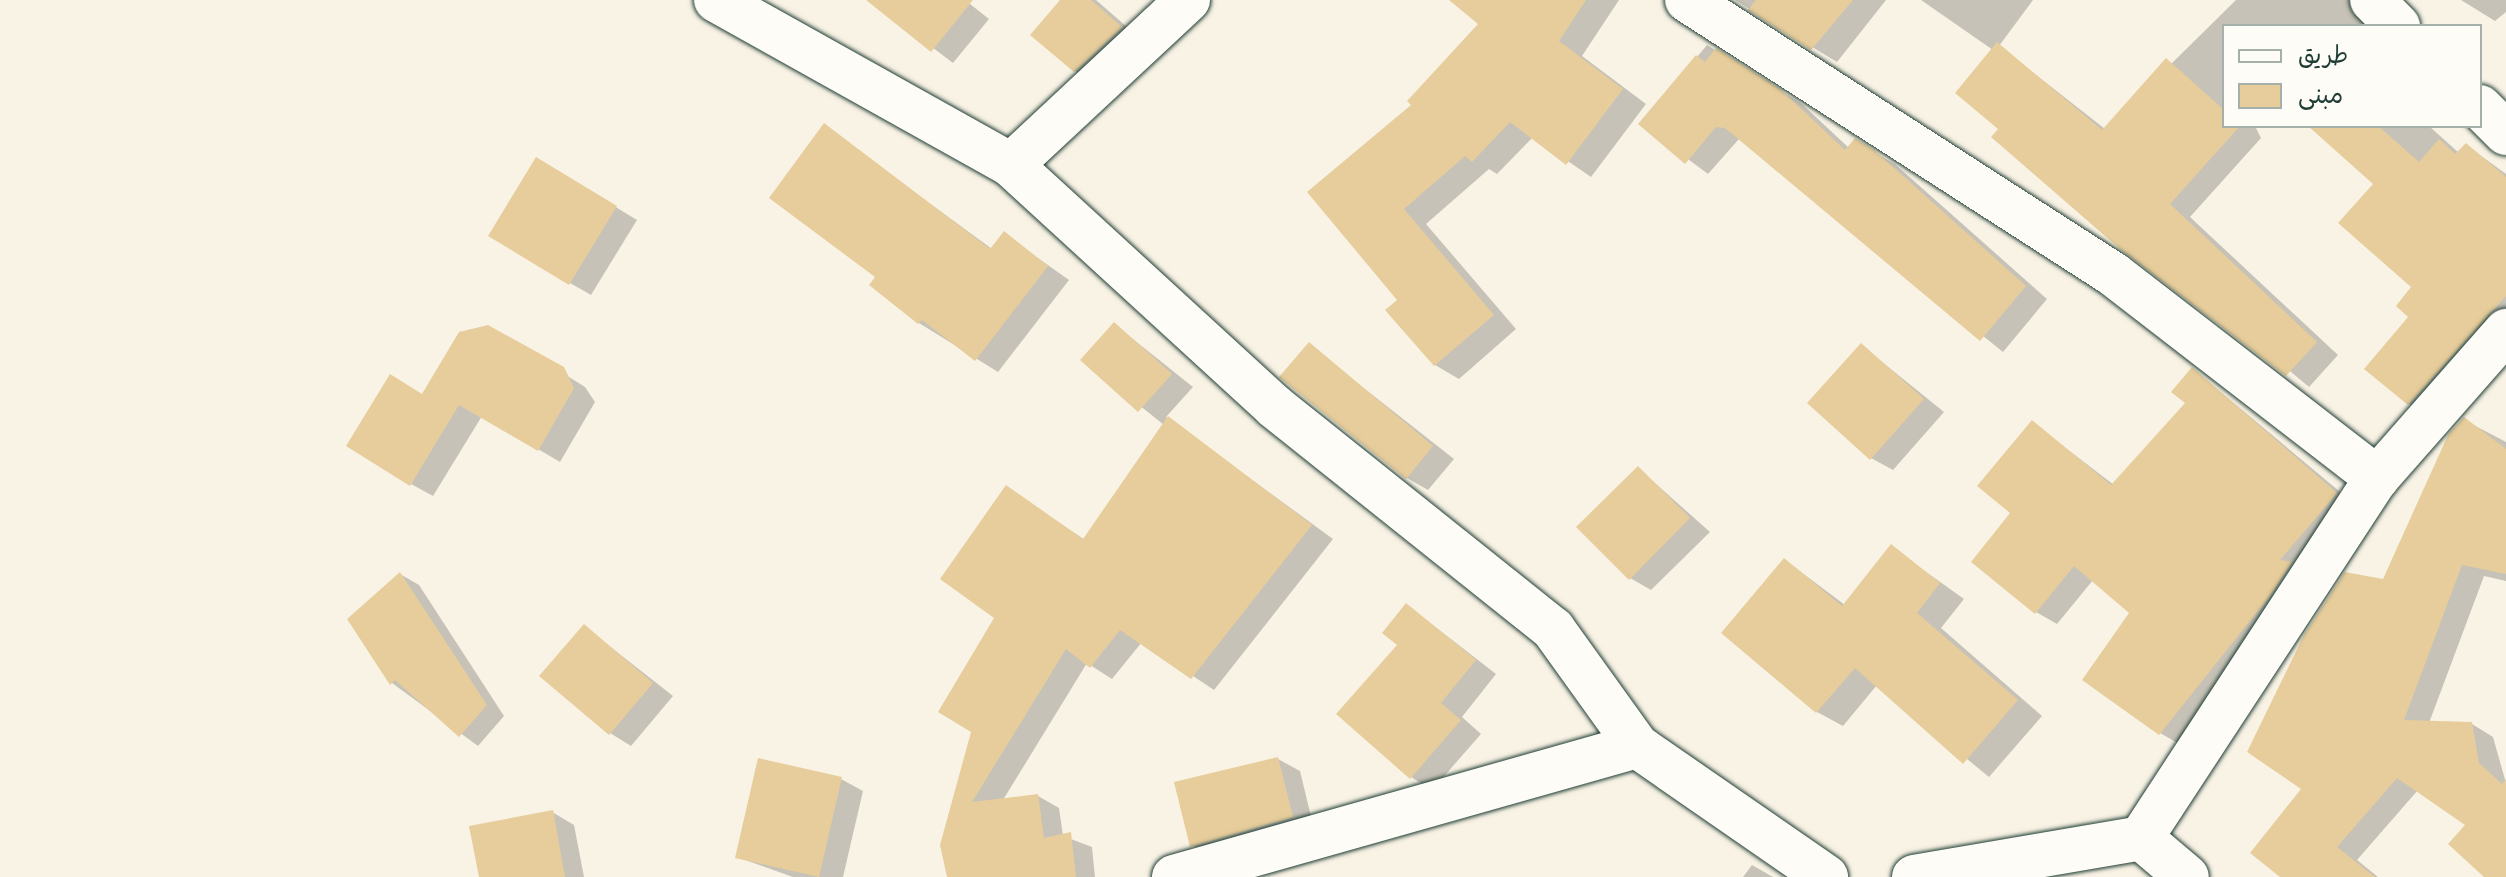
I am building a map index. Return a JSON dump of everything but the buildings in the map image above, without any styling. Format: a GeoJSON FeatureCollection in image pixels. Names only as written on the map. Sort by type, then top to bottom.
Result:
{"type":"FeatureCollection","features":[{"type":"Feature","properties":{"kind":"street"},"geometry":{"type":"LineString","coordinates":[[716,0],[1011,165],[1275,407],[1553,629],[1637,746],[1826,877]]}},
{"type":"Feature","properties":{"kind":"street"},"geometry":{"type":"LineString","coordinates":[[1011,165],[1188,0]]}},
{"type":"Feature","properties":{"kind":"street"},"geometry":{"type":"LineString","coordinates":[[1687,0],[2113,274],[2377,478]]}},
{"type":"Feature","properties":{"kind":"street"},"geometry":{"type":"LineString","coordinates":[[2372,0],[2396,24]]}},
{"type":"Feature","properties":{"kind":"street"},"geometry":{"type":"LineString","coordinates":[[2482,109],[2506,133]]}},
{"type":"Feature","properties":{"kind":"street"},"geometry":{"type":"LineString","coordinates":[[1914,877],[2141,838],[2377,478],[2506,331]]}},
{"type":"Feature","properties":{"kind":"street"},"geometry":{"type":"LineString","coordinates":[[1174,877],[1637,746]]}},
{"type":"Feature","properties":{"kind":"street"},"geometry":{"type":"LineString","coordinates":[[2141,838],[2187,877]]}}]}
